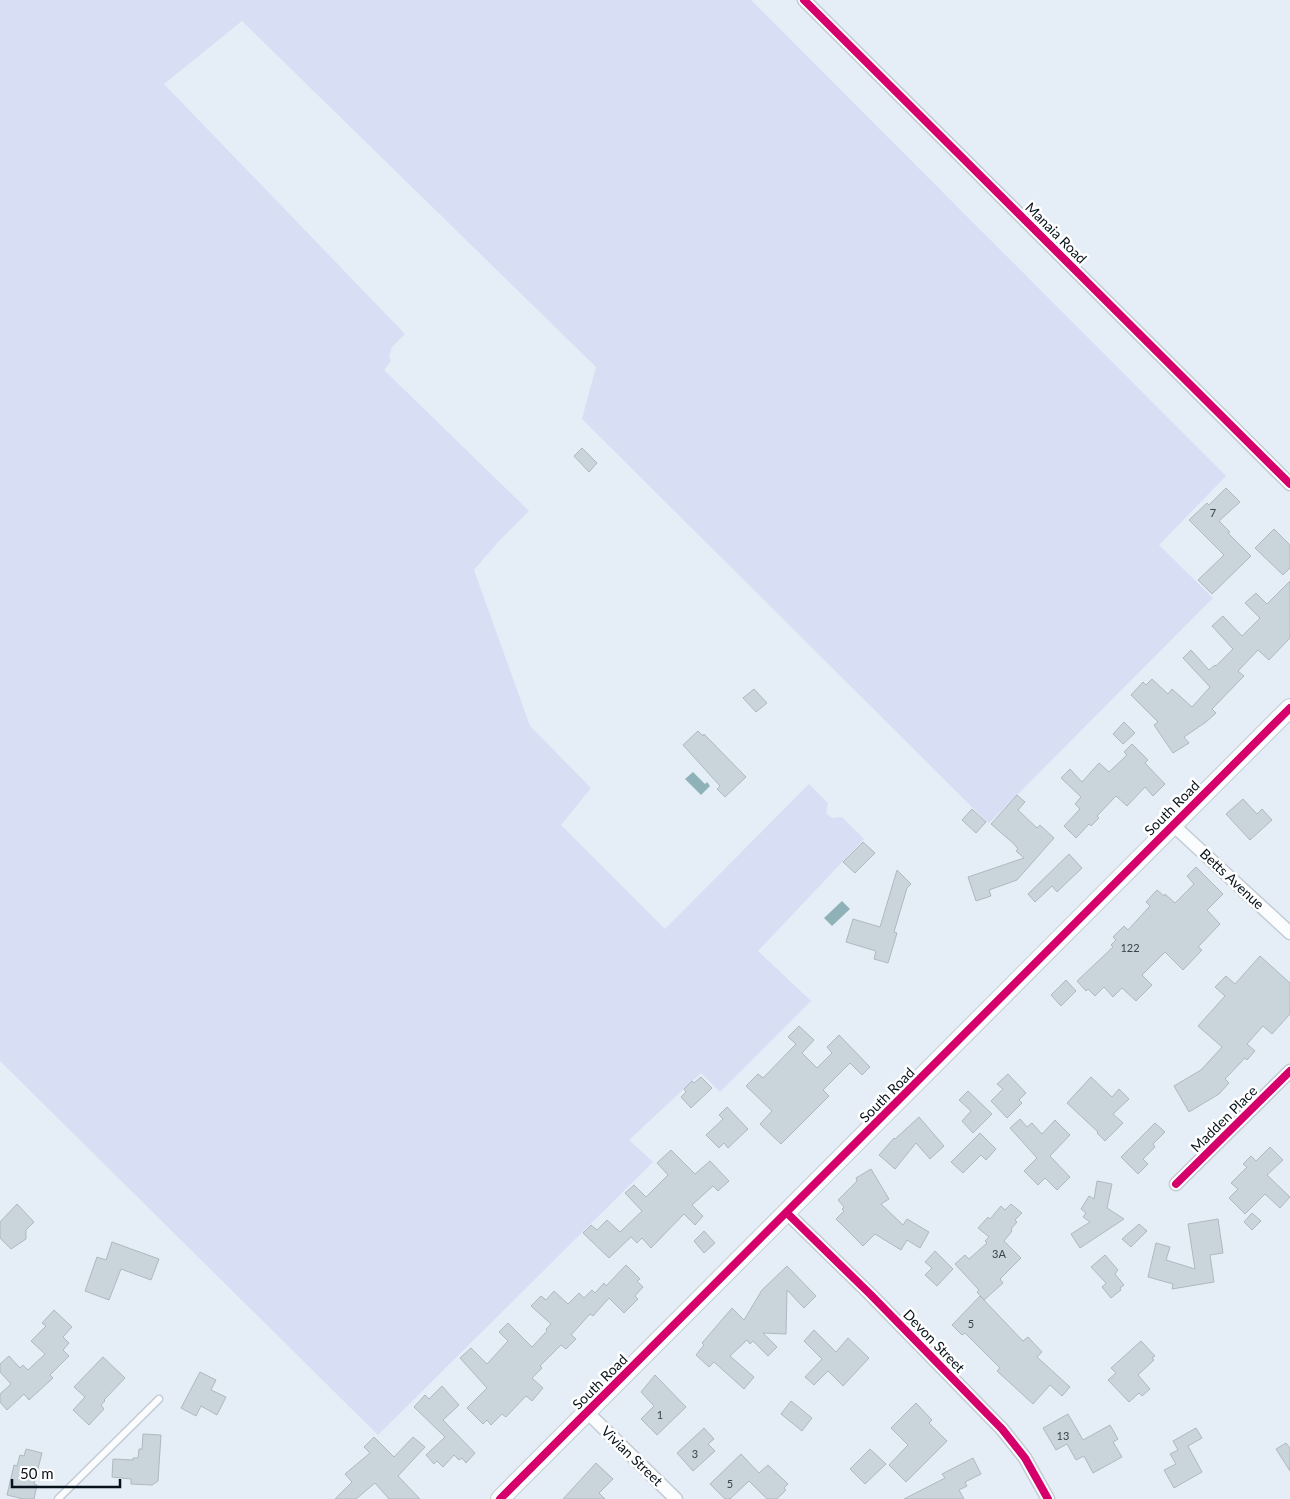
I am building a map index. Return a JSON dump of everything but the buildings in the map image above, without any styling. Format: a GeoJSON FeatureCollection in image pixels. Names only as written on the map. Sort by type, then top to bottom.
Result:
{"type":"FeatureCollection","features":[{"type":"Feature","properties":{"kind":"street","name":"Manaia Road"},"geometry":{"type":"LineString","coordinates":[[804,0],[1290,484]]}},
{"type":"Feature","properties":{"kind":"street","name":"South Road"},"geometry":{"type":"LineString","coordinates":[[500,1499],[1290,708]]}},
{"type":"Feature","properties":{"kind":"street","name":"Betts Avenue"},"geometry":{"type":"LineString","coordinates":[[1173,825],[1290,933]]}},
{"type":"Feature","properties":{"kind":"street","name":"Madden Place"},"geometry":{"type":"LineString","coordinates":[[1176,1184],[1290,1071]]}},
{"type":"Feature","properties":{"kind":"street","name":"Devon Street"},"geometry":{"type":"LineString","coordinates":[[787,1213],[870,1294],[1002,1429],[1024,1458],[1048,1499]]}},
{"type":"Feature","properties":{"kind":"street","name":"Vivian Street"},"geometry":{"type":"LineString","coordinates":[[587,1412],[676,1499]]}},
{"type":"Feature","properties":{"kind":"lane"},"geometry":{"type":"LineString","coordinates":[[58,1499],[159,1399]]}},
{"type":"Feature","properties":{"kind":"shaded area"},"geometry":{"type":"Polygon","coordinates":[[[0,0],[751,0],[1226,476],[1159,545],[1213,598],[989,823],[582,419],[596,367],[242,21],[164,84],[405,334],[392,347],[389,357],[391,361],[384,370],[529,511],[498,542],[474,570],[530,726],[591,788],[561,825],[665,929],[809,784],[828,803],[826,813],[832,818],[842,817],[864,839],[758,951],[811,1001],[720,1092],[701,1073],[629,1140],[653,1162],[378,1435],[0,1061],[0,0]]]}},
{"type":"Feature","properties":{"kind":"shaded area"},"geometry":{"type":"Polygon","coordinates":[[[693,772],[705,784],[707,782],[710,786],[701,795],[685,779],[693,772]]]}},
{"type":"Feature","properties":{"kind":"shaded area"},"geometry":{"type":"Polygon","coordinates":[[[842,901],[850,909],[832,926],[824,918],[842,901]]]}},
{"type":"Feature","properties":{"kind":"cycle path"},"geometry":{"type":"LineString","coordinates":[[804,0],[1290,484]]}},
{"type":"Feature","properties":{"kind":"cycle path"},"geometry":{"type":"LineString","coordinates":[[500,1499],[1290,708]]}},
{"type":"Feature","properties":{"kind":"cycle path"},"geometry":{"type":"LineString","coordinates":[[1176,1184],[1290,1071]]}},
{"type":"Feature","properties":{"kind":"cycle path"},"geometry":{"type":"LineString","coordinates":[[787,1213],[870,1294],[1002,1429],[1025,1458],[1048,1499]]}}]}
